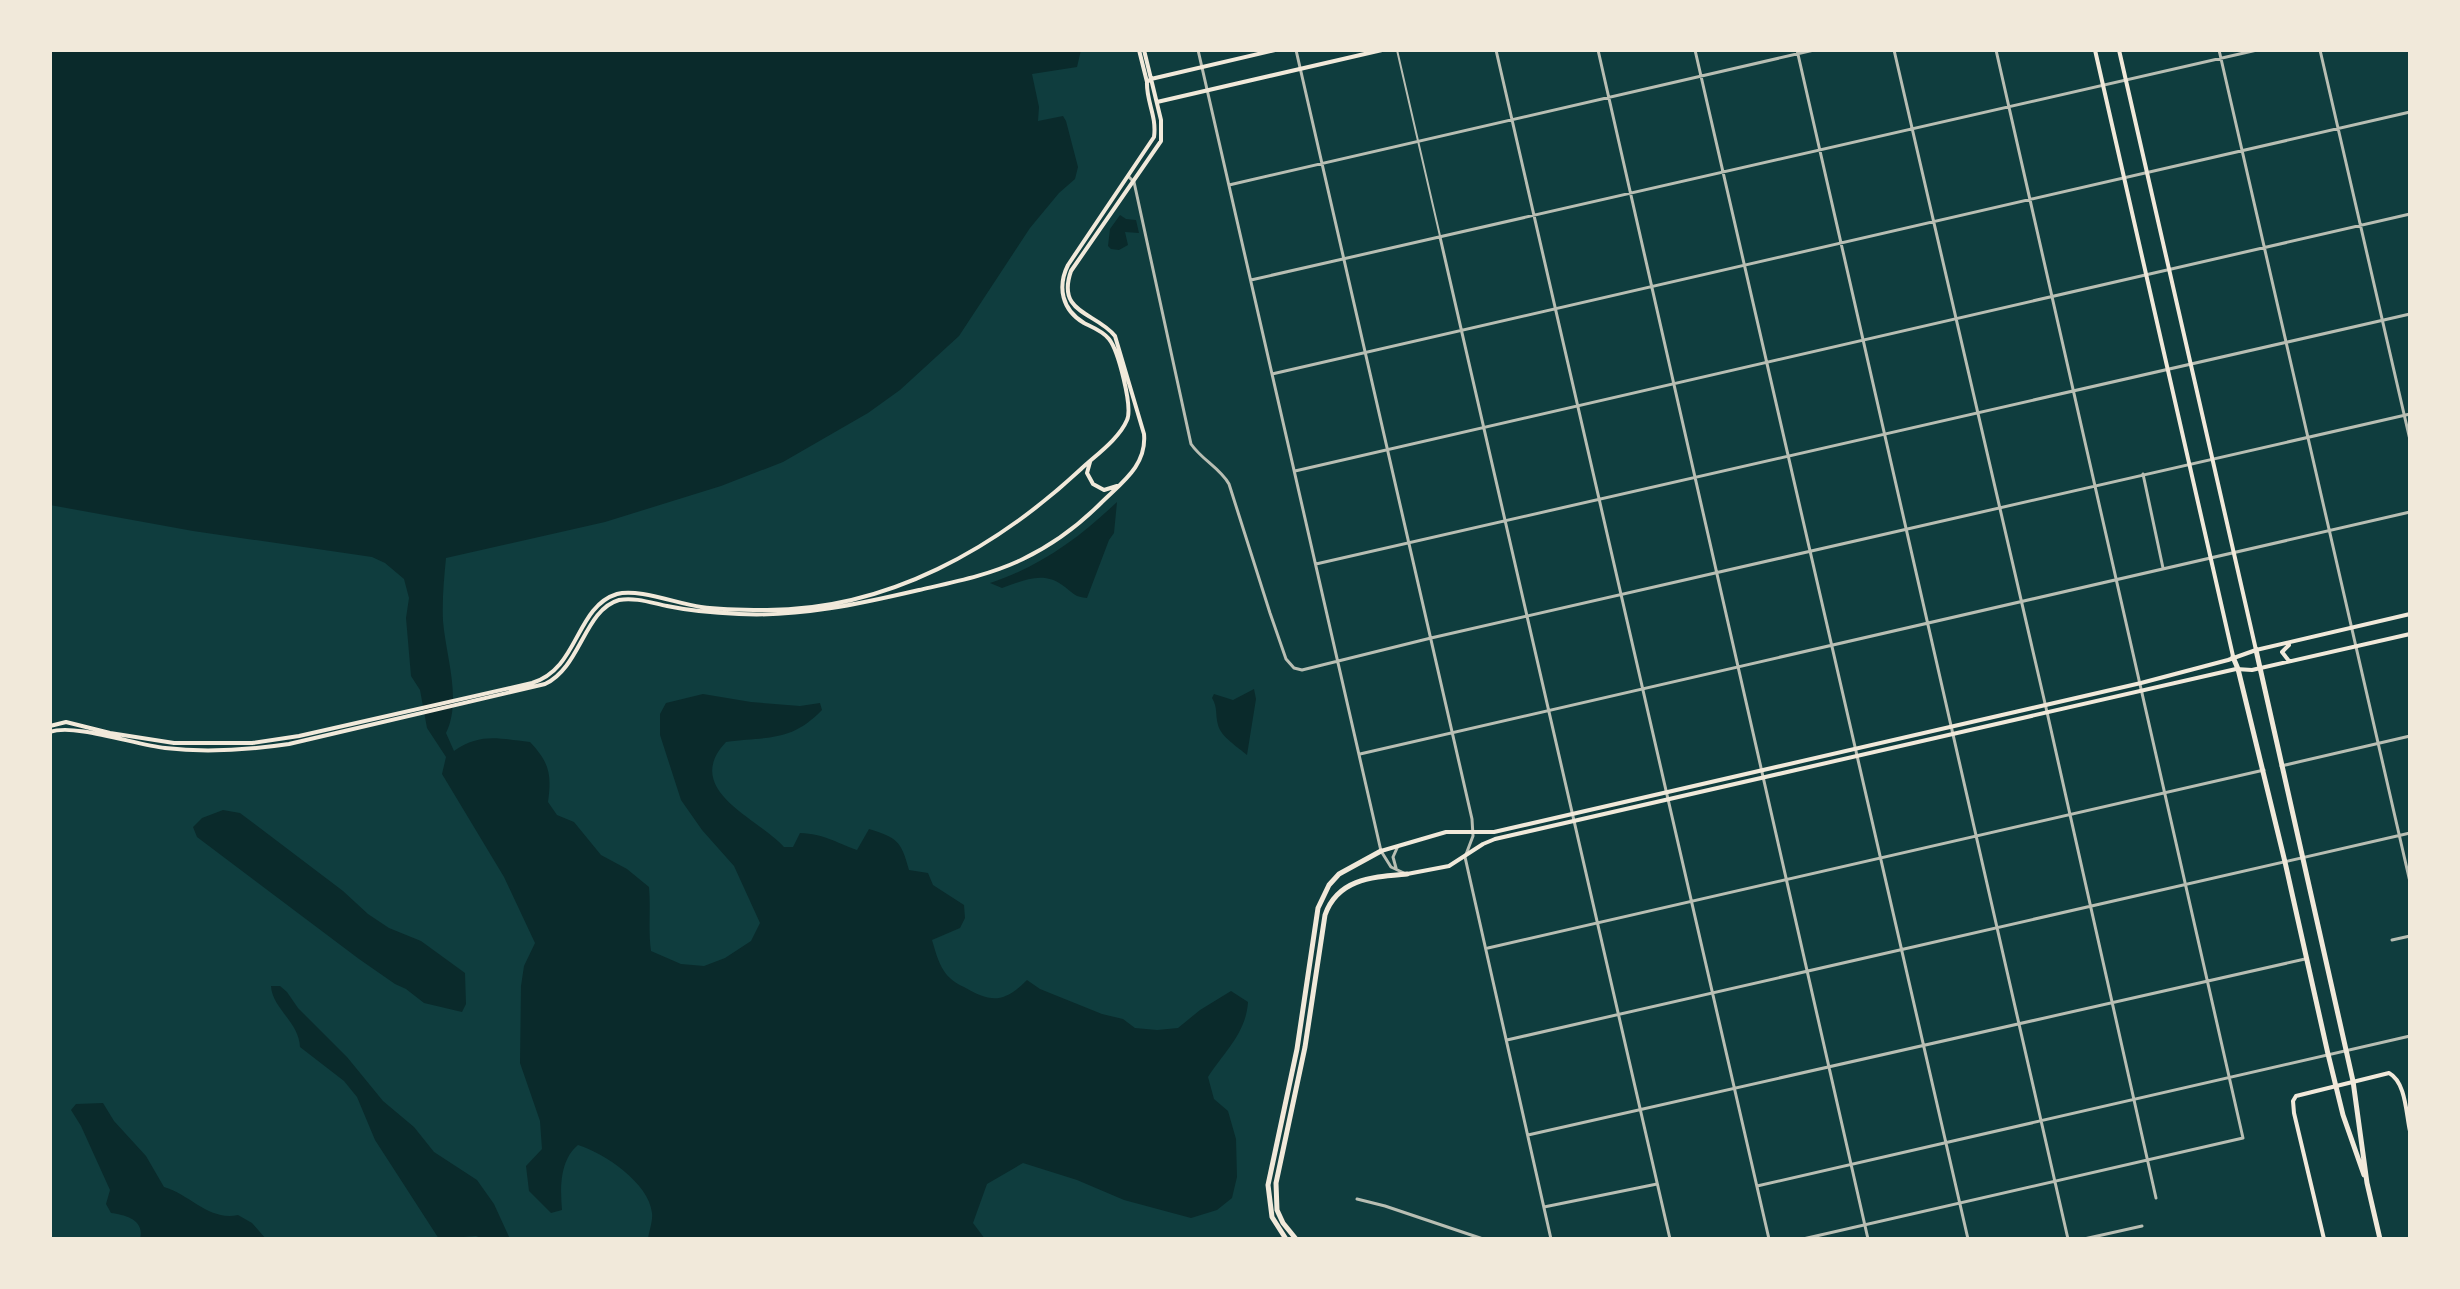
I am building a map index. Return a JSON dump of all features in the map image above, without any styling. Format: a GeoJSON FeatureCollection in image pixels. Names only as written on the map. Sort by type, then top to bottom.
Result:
{"type":"FeatureCollection","features":[{"type":"Feature","properties":{"kind":"main road"},"geometry":{"type":"LineString","coordinates":[[50,726],[66,722],[174,743],[241,743],[299,736],[467,700],[549,677],[562,665],[594,611],[614,595],[629,593],[680,606],[741,614],[809,612],[860,604],[969,578],[1008,566],[1047,546],[1078,525],[1119,486],[1140,461],[1144,449],[1144,434],[1115,336],[1104,325],[1080,312],[1068,287],[1071,271],[1161,141],[1163,132],[1142,50]]}},
{"type":"Feature","properties":{"kind":"main road"},"geometry":{"type":"LineString","coordinates":[[1149,80],[1275,50]]}},
{"type":"Feature","properties":{"kind":"main road"},"geometry":{"type":"LineString","coordinates":[[1154,103],[1382,50]]}},
{"type":"Feature","properties":{"kind":"main road"},"geometry":{"type":"LineString","coordinates":[[2095,50],[2233,657],[2264,770],[2328,1054],[2343,1115],[2367,1183]]}},
{"type":"Feature","properties":{"kind":"main road"},"geometry":{"type":"LineString","coordinates":[[2119,50],[2347,1050],[2367,1183],[2380,1239]]}},
{"type":"Feature","properties":{"kind":"main road"},"geometry":{"type":"LineString","coordinates":[[680,606],[801,608],[844,601],[905,583],[949,564],[1003,533],[1045,502],[1123,426],[1129,413],[1128,401],[1110,339],[1078,319],[1067,307],[1062,293],[1063,277],[1154,137],[1154,103]]}},
{"type":"Feature","properties":{"kind":"main road"},"geometry":{"type":"LineString","coordinates":[[1091,459],[1087,473],[1093,484],[1104,490],[1119,486]]}},
{"type":"Feature","properties":{"kind":"main road"},"geometry":{"type":"LineString","coordinates":[[1286,1239],[1272,1217],[1268,1185],[1297,1049],[1318,908],[1329,885],[1339,874],[1381,851],[1446,832],[1499,831],[2141,683],[2256,650],[2410,614]]}},
{"type":"Feature","properties":{"kind":"main road"},"geometry":{"type":"LineString","coordinates":[[1296,1239],[1277,1210],[1276,1183],[1304,1057],[1325,915],[1333,899],[1349,886],[1367,878],[1449,866],[1483,844],[1502,838],[1953,733],[2238,669],[2260,669],[2410,634]]}},
{"type":"Feature","properties":{"kind":"main road"},"geometry":{"type":"LineString","coordinates":[[2291,661],[2283,657],[2282,650],[2298,640]]}},
{"type":"Feature","properties":{"kind":"main road"},"geometry":{"type":"LineString","coordinates":[[50,732],[57,729],[76,730],[165,748],[249,750],[289,744],[414,712]]}},
{"type":"Feature","properties":{"kind":"main road"},"geometry":{"type":"LineString","coordinates":[[2324,1239],[2293,1101],[2302,1092],[2389,1073],[2396,1076],[2400,1084],[2410,1131]]}},
{"type":"Feature","properties":{"kind":"street"},"geometry":{"type":"LineString","coordinates":[[1198,50],[1381,851],[1387,863],[1407,874]]}},
{"type":"Feature","properties":{"kind":"street"},"geometry":{"type":"LineString","coordinates":[[1296,50],[1452,732],[1473,831],[1465,857],[1551,1239]]}},
{"type":"Feature","properties":{"kind":"street"},"geometry":{"type":"LineString","coordinates":[[1397,50],[1670,1239]]}},
{"type":"Feature","properties":{"kind":"street"},"geometry":{"type":"LineString","coordinates":[[1496,50],[1769,1239]]}},
{"type":"Feature","properties":{"kind":"street"},"geometry":{"type":"LineString","coordinates":[[1598,50],[1868,1239]]}},
{"type":"Feature","properties":{"kind":"street"},"geometry":{"type":"LineString","coordinates":[[1695,50],[1968,1239]]}},
{"type":"Feature","properties":{"kind":"street"},"geometry":{"type":"LineString","coordinates":[[1229,185],[1814,50]]}},
{"type":"Feature","properties":{"kind":"street"},"geometry":{"type":"LineString","coordinates":[[1894,50],[2156,1198]]}},
{"type":"Feature","properties":{"kind":"street"},"geometry":{"type":"LineString","coordinates":[[1803,1239],[2243,1138],[1996,50]]}},
{"type":"Feature","properties":{"kind":"street"},"geometry":{"type":"LineString","coordinates":[[2219,50],[2410,882]]}},
{"type":"Feature","properties":{"kind":"street"},"geometry":{"type":"LineString","coordinates":[[1251,280],[2257,50]]}},
{"type":"Feature","properties":{"kind":"street"},"geometry":{"type":"LineString","coordinates":[[2320,50],[2410,440]]}},
{"type":"Feature","properties":{"kind":"street"},"geometry":{"type":"LineString","coordinates":[[1797,52],[2068,1239]]}},
{"type":"Feature","properties":{"kind":"street"},"geometry":{"type":"LineString","coordinates":[[1272,374],[2410,112]]}},
{"type":"Feature","properties":{"kind":"street"},"geometry":{"type":"LineString","coordinates":[[1129,177],[1134,182],[1191,444],[1201,459],[1224,475],[1229,484],[1289,664],[1302,670],[1620,594],[2410,414]]}},
{"type":"Feature","properties":{"kind":"street"},"geometry":{"type":"LineString","coordinates":[[1295,471],[2410,214]]}},
{"type":"Feature","properties":{"kind":"street"},"geometry":{"type":"LineString","coordinates":[[1316,564],[2410,314]]}},
{"type":"Feature","properties":{"kind":"street"},"geometry":{"type":"LineString","coordinates":[[2143,474],[2163,568]]}},
{"type":"Feature","properties":{"kind":"street"},"geometry":{"type":"LineString","coordinates":[[1360,754],[2410,512]]}},
{"type":"Feature","properties":{"kind":"street"},"geometry":{"type":"LineString","coordinates":[[2281,766],[2410,736]]}},
{"type":"Feature","properties":{"kind":"street"},"geometry":{"type":"LineString","coordinates":[[1486,949],[2264,770]]}},
{"type":"Feature","properties":{"kind":"street"},"geometry":{"type":"LineString","coordinates":[[1499,831],[1502,838]]}},
{"type":"Feature","properties":{"kind":"street"},"geometry":{"type":"LineString","coordinates":[[1507,1040],[2410,833]]}},
{"type":"Feature","properties":{"kind":"street"},"geometry":{"type":"LineString","coordinates":[[1398,846],[1393,857],[1398,871]]}},
{"type":"Feature","properties":{"kind":"street"},"geometry":{"type":"LineString","coordinates":[[2392,940],[2410,936]]}},
{"type":"Feature","properties":{"kind":"street"},"geometry":{"type":"LineString","coordinates":[[1528,1135],[2307,958]]}},
{"type":"Feature","properties":{"kind":"street"},"geometry":{"type":"LineString","coordinates":[[1757,1186],[2410,1036]]}},
{"type":"Feature","properties":{"kind":"street"},"geometry":{"type":"LineString","coordinates":[[1544,1207],[1657,1184]]}},
{"type":"Feature","properties":{"kind":"street"},"geometry":{"type":"LineString","coordinates":[[1357,1199],[1483,1239]]}},
{"type":"Feature","properties":{"kind":"street"},"geometry":{"type":"LineString","coordinates":[[2084,1239],[2142,1226]]}},
{"type":"Feature","properties":{"kind":"water"},"geometry":{"type":"Polygon","coordinates":[[[50,50],[1081,50],[1077,67],[1032,74],[1039,107],[1038,121],[1063,116],[1066,121],[1078,167],[1075,179],[1030,228],[959,336],[900,390],[868,413],[783,462],[721,486],[605,522],[446,558],[443,621],[453,707],[446,733],[454,751],[482,739],[530,742],[548,769],[548,802],[557,815],[574,822],[601,855],[627,869],[649,887],[651,951],[681,964],[704,966],[725,958],[751,941],[760,923],[734,866],[702,830],[681,800],[660,735],[660,714],[666,703],[703,694],[800,706],[820,703],[822,710],[788,733],[726,742],[715,759],[712,775],[718,789],[728,802],[784,847],[793,847],[800,833],[823,837],[857,850],[869,829],[896,842],[909,870],[928,873],[933,885],[964,905],[965,918],[960,928],[932,940],[942,967],[956,982],[982,996],[997,998],[1011,993],[1027,980],[1040,989],[1102,1014],[1123,1019],[1135,1028],[1157,1030],[1178,1028],[1231,991],[1248,1002],[1239,1032],[1208,1077],[1214,1099],[1228,1111],[1236,1139],[1237,1177],[1232,1198],[1217,1210],[1191,1218],[1124,1200],[1077,1180],[1023,1163],[987,1184],[973,1223],[985,1239],[648,1239],[652,1213],[643,1191],[612,1162],[578,1145],[564,1166],[562,1210],[551,1213],[529,1191],[526,1166],[542,1149],[540,1121],[520,1063],[521,986],[524,966],[535,943],[504,877],[442,774],[446,757],[427,728],[420,690],[411,676],[406,618],[409,598],[404,579],[385,563],[372,557],[193,531],[50,505],[50,50]]]}},
{"type":"Feature","properties":{"kind":"water"},"geometry":{"type":"Polygon","coordinates":[[[1120,215],[1136,220],[1139,233],[1125,232],[1128,245],[1119,250],[1111,249],[1108,246],[1110,229],[1120,215]]]}},
{"type":"Feature","properties":{"kind":"water"},"geometry":{"type":"Polygon","coordinates":[[[1117,502],[1114,533],[1087,598],[1077,596],[1050,579],[1034,578],[1002,588],[990,583],[1058,550],[1117,502]]]}},
{"type":"Feature","properties":{"kind":"water"},"geometry":{"type":"Polygon","coordinates":[[[1254,689],[1256,699],[1247,755],[1220,729],[1212,698],[1214,694],[1233,700],[1254,689]]]}},
{"type":"Feature","properties":{"kind":"water"},"geometry":{"type":"Polygon","coordinates":[[[223,810],[240,813],[343,891],[368,914],[389,928],[421,941],[465,973],[466,1004],[462,1012],[424,1003],[395,984],[197,837],[193,827],[202,818],[223,810]]]}},
{"type":"Feature","properties":{"kind":"water"},"geometry":{"type":"Polygon","coordinates":[[[271,986],[280,986],[287,992],[383,1101],[414,1127],[434,1152],[477,1180],[494,1204],[510,1239],[476,1236],[439,1239],[375,1140],[357,1097],[344,1081],[300,1047],[299,1038],[272,994],[271,986]]]}},
{"type":"Feature","properties":{"kind":"water"},"geometry":{"type":"Polygon","coordinates":[[[103,1103],[114,1121],[146,1156],[164,1187],[209,1211],[238,1215],[252,1223],[266,1239],[140,1239],[137,1223],[111,1213],[106,1204],[110,1190],[71,1110],[76,1104],[103,1103]]]}}]}
